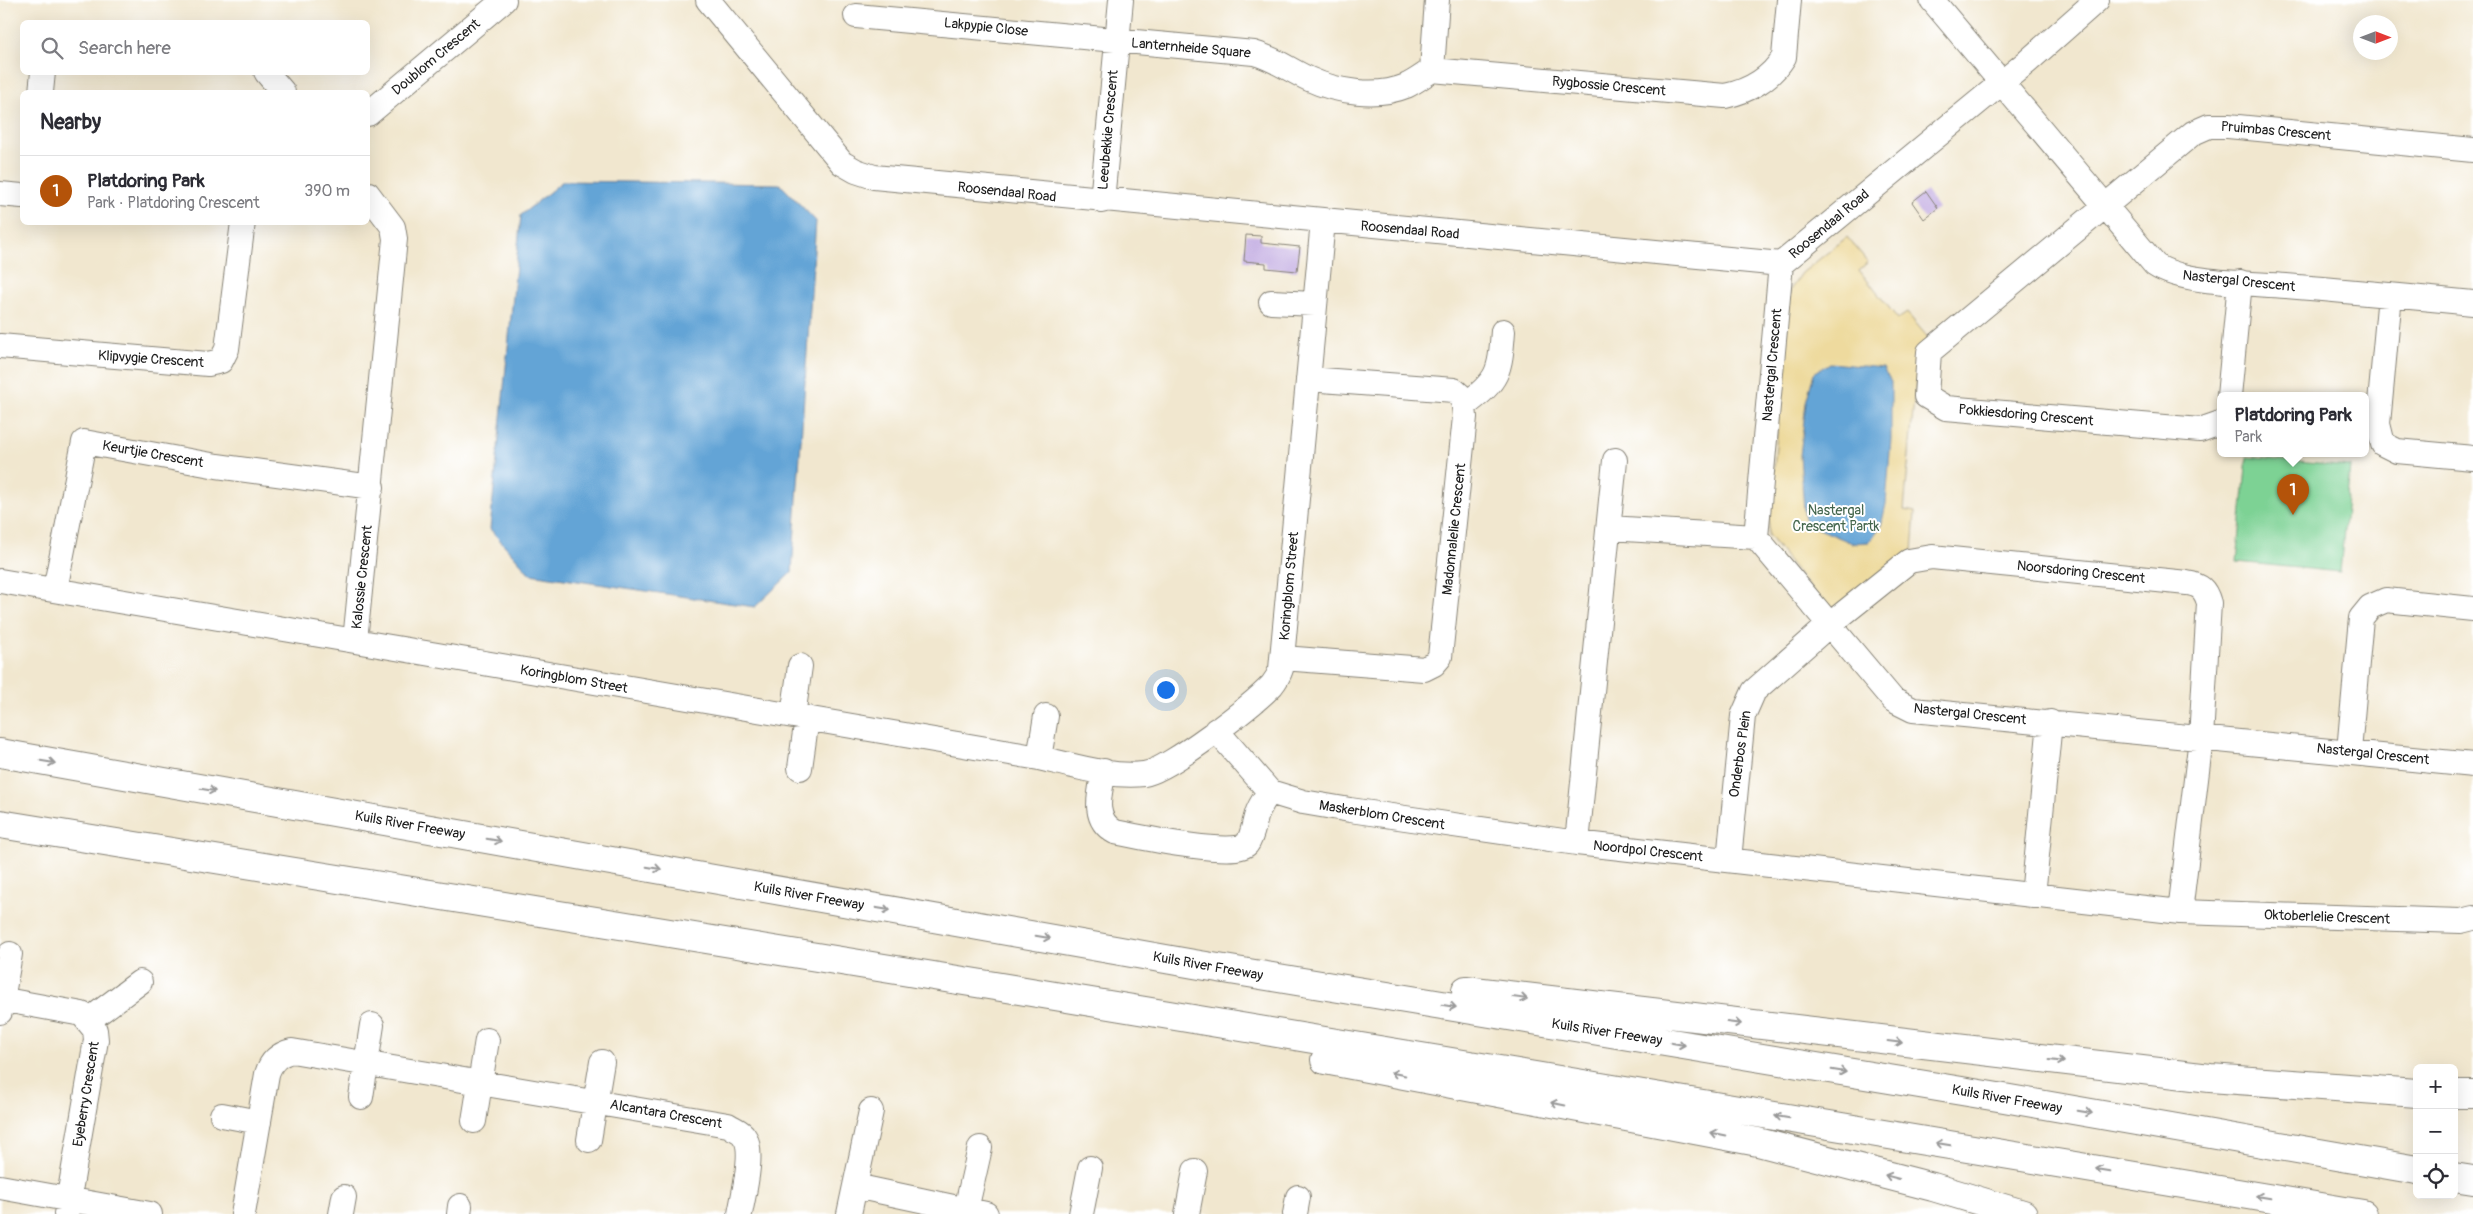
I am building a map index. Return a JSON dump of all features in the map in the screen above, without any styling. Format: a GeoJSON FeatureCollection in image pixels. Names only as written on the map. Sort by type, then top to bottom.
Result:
{"type":"FeatureCollection","features":[{"type":"Feature","properties":{"kind":"highway","name":"Kuils River Freeway"},"geometry":{"type":"LineString","coordinates":[[0,754],[1194,964],[2004,1098],[2413,1169]]}},
{"type":"Feature","properties":{"kind":"highway"},"geometry":{"type":"LineString","coordinates":[[0,824],[2363,1214]]}},
{"type":"Feature","properties":{"kind":"highway"},"geometry":{"type":"LineString","coordinates":[[1194,964],[1298,967],[1546,1002],[2191,1076],[2413,1092]]}},
{"type":"Feature","properties":{"kind":"highway"},"geometry":{"type":"LineString","coordinates":[[1239,1027],[1300,1055],[1758,1142],[1932,1187],[2024,1214]]}},
{"type":"Feature","properties":{"kind":"highway"},"geometry":{"type":"LineString","coordinates":[[2458,1094],[2473,1094]]}},
{"type":"Feature","properties":{"kind":"highway"},"geometry":{"type":"LineString","coordinates":[[2458,1178],[2473,1180]]}},
{"type":"Feature","properties":{"kind":"street","name":"Doublom Crescent"},"geometry":{"type":"LineString","coordinates":[[370,112],[504,0]]}},
{"type":"Feature","properties":{"kind":"street","name":"Roosendaal Road"},"geometry":{"type":"LineString","coordinates":[[708,0],[842,163],[874,178],[1782,264],[2002,82],[2097,0]]}},
{"type":"Feature","properties":{"kind":"street","name":"Leeubekkie Crescent"},"geometry":{"type":"LineString","coordinates":[[1102,201],[1121,0]]}},
{"type":"Feature","properties":{"kind":"street"},"geometry":{"type":"LineString","coordinates":[[1432,70],[1437,0]]}},
{"type":"Feature","properties":{"kind":"street","name":"Rygbossie Crescent"},"geometry":{"type":"LineString","coordinates":[[1432,70],[1725,96],[1739,93],[1757,83],[1779,65],[1784,58],[1790,0]]}},
{"type":"Feature","properties":{"kind":"street","name":"Nastergal Crescent"},"geometry":{"type":"LineString","coordinates":[[1932,0],[2106,204],[2155,265],[2165,272],[2180,276],[2473,303]]}},
{"type":"Feature","properties":{"kind":"street","name":"Lakpypie Close"},"geometry":{"type":"LineString","coordinates":[[856,16],[1117,41]]}},
{"type":"Feature","properties":{"kind":"street","name":"Lanternheide Square"},"geometry":{"type":"LineString","coordinates":[[1117,41],[1254,53],[1277,61],[1309,79],[1326,85],[1365,92],[1393,90],[1408,85],[1432,70]]}},
{"type":"Feature","properties":{"kind":"street"},"geometry":{"type":"LineString","coordinates":[[42,90],[43,75]]}},
{"type":"Feature","properties":{"kind":"street"},"geometry":{"type":"LineString","coordinates":[[269,75],[281,90]]}},
{"type":"Feature","properties":{"kind":"street","name":"Pruimbas Crescent"},"geometry":{"type":"LineString","coordinates":[[2106,204],[2193,133],[2209,126],[2228,126],[2473,150]]}},
{"type":"Feature","properties":{"kind":"street"},"geometry":{"type":"LineString","coordinates":[[0,194],[20,196]]}},
{"type":"Feature","properties":{"kind":"street","name":"Kalossie Crescent"},"geometry":{"type":"LineString","coordinates":[[0,581],[355,641],[372,487],[395,239],[393,227],[370,197]]}},
{"type":"Feature","properties":{"kind":"street","name":"Pokkiesdoring Crescent"},"geometry":{"type":"LineString","coordinates":[[2106,204],[1929,352],[1926,396],[1946,408],[2200,430],[2217,424]]}},
{"type":"Feature","properties":{"kind":"street","name":"Koringblom Street"},"geometry":{"type":"LineString","coordinates":[[355,641],[1039,758],[1104,771],[1134,775],[1153,772],[1172,762],[1216,730],[1272,685],[1281,669],[1284,658],[1323,221]]}},
{"type":"Feature","properties":{"kind":"street","name":"Klipvygie Crescent"},"geometry":{"type":"LineString","coordinates":[[0,346],[208,364],[221,361],[227,350],[243,225]]}},
{"type":"Feature","properties":{"kind":"street","name":"Nastergal Crescent"},"geometry":{"type":"LineString","coordinates":[[1782,264],[1756,537],[1884,692],[1900,705],[1913,710],[2349,751],[2473,765]]}},
{"type":"Feature","properties":{"kind":"street"},"geometry":{"type":"LineString","coordinates":[[2229,392],[2240,282]]}},
{"type":"Feature","properties":{"kind":"street"},"geometry":{"type":"LineString","coordinates":[[2390,294],[2378,424],[2383,444],[2398,451],[2473,458]]}},
{"type":"Feature","properties":{"kind":"street"},"geometry":{"type":"LineString","coordinates":[[1271,302],[1315,304]]}},
{"type":"Feature","properties":{"kind":"street"},"geometry":{"type":"LineString","coordinates":[[1308,379],[1454,390],[1462,398],[1465,405],[1485,390],[1497,374],[1501,359],[1503,331]]}},
{"type":"Feature","properties":{"kind":"street","name":"Madonnalelie Crescent"},"geometry":{"type":"LineString","coordinates":[[1284,658],[1424,669],[1434,664],[1440,657],[1446,612],[1465,405]]}},
{"type":"Feature","properties":{"kind":"street","name":"Keurtjie Crescent"},"geometry":{"type":"LineString","coordinates":[[55,590],[84,442],[217,466],[372,487]]}},
{"type":"Feature","properties":{"kind":"street","name":"Noordpol Crescent"},"geometry":{"type":"LineString","coordinates":[[1615,460],[1610,528],[1577,843],[2076,900]]}},
{"type":"Feature","properties":{"kind":"street"},"geometry":{"type":"LineString","coordinates":[[1610,528],[1756,537]]}},
{"type":"Feature","properties":{"kind":"street","name":"Noorsdoring Crescent"},"geometry":{"type":"LineString","coordinates":[[1829,625],[1909,561],[1932,556],[2198,585],[2203,589],[2209,603],[2201,738]]}},
{"type":"Feature","properties":{"kind":"street"},"geometry":{"type":"LineString","coordinates":[[2349,751],[2361,618],[2370,607],[2386,600],[2473,609]]}},
{"type":"Feature","properties":{"kind":"street","name":"Onderbos Plein"},"geometry":{"type":"LineString","coordinates":[[1729,860],[1740,737],[1748,701],[1764,680],[1829,625]]}},
{"type":"Feature","properties":{"kind":"street"},"geometry":{"type":"LineString","coordinates":[[800,666],[800,768]]}},
{"type":"Feature","properties":{"kind":"street"},"geometry":{"type":"LineString","coordinates":[[1039,758],[1046,716]]}},
{"type":"Feature","properties":{"kind":"street"},"geometry":{"type":"LineString","coordinates":[[2032,896],[2050,722]]}},
{"type":"Feature","properties":{"kind":"street"},"geometry":{"type":"LineString","coordinates":[[1104,771],[1099,813],[1110,830],[1197,847],[1237,850],[1244,847],[1249,841],[1258,810],[1270,792],[1216,730]]}},
{"type":"Feature","properties":{"kind":"street"},"geometry":{"type":"LineString","coordinates":[[2180,912],[2201,738]]}},
{"type":"Feature","properties":{"kind":"street","name":"Maskerblom Crescent"},"geometry":{"type":"LineString","coordinates":[[1270,792],[1311,804],[1577,843]]}},
{"type":"Feature","properties":{"kind":"street","name":"Oktoberlelie Crescent"},"geometry":{"type":"LineString","coordinates":[[2076,900],[2180,912],[2461,921],[2473,918]]}},
{"type":"Feature","properties":{"kind":"street","name":"Eyeberry Crescent"},"geometry":{"type":"LineString","coordinates":[[10,954],[1,1004],[82,1014],[89,1020],[95,1030],[96,1040],[68,1207]]}},
{"type":"Feature","properties":{"kind":"street"},"geometry":{"type":"LineString","coordinates":[[89,1020],[140,982]]}},
{"type":"Feature","properties":{"kind":"street"},"geometry":{"type":"LineString","coordinates":[[361,1097],[372,1025]]}},
{"type":"Feature","properties":{"kind":"street"},"geometry":{"type":"LineString","coordinates":[[474,1121],[487,1040]]}},
{"type":"Feature","properties":{"kind":"street","name":"Alcantara Crescent"},"geometry":{"type":"LineString","coordinates":[[243,1214],[266,1074],[274,1060],[280,1056],[299,1051],[728,1125],[744,1136],[748,1146],[740,1214]]}},
{"type":"Feature","properties":{"kind":"street","name":"Alcantara Crescent"},"geometry":{"type":"LineString","coordinates":[[589,1140],[602,1062]]}},
{"type":"Feature","properties":{"kind":"street"},"geometry":{"type":"LineString","coordinates":[[849,1214],[871,1111]]}},
{"type":"Feature","properties":{"kind":"street"},"geometry":{"type":"LineString","coordinates":[[222,1115],[258,1122]]}},
{"type":"Feature","properties":{"kind":"street"},"geometry":{"type":"LineString","coordinates":[[855,1186],[976,1212],[980,1148]]}},
{"type":"Feature","properties":{"kind":"street"},"geometry":{"type":"LineString","coordinates":[[1081,1214],[1090,1168]]}},
{"type":"Feature","properties":{"kind":"street"},"geometry":{"type":"LineString","coordinates":[[1187,1214],[1195,1171]]}},
{"type":"Feature","properties":{"kind":"street"},"geometry":{"type":"LineString","coordinates":[[0,1187],[68,1207],[150,1214]]}},
{"type":"Feature","properties":{"kind":"green space"},"geometry":{"type":"Polygon","coordinates":[[[2247,457],[2350,467],[2340,572],[2237,562],[2247,457]]]}},
{"type":"Feature","properties":{"kind":"sand","name":"Nastergal Crescent Partk"},"geometry":{"type":"Polygon","coordinates":[[[1847,237],[1868,262],[1859,270],[1898,319],[1907,313],[1931,341],[1915,389],[1904,510],[1915,512],[1912,552],[1842,607],[1827,609],[1768,535],[1790,290],[1802,273],[1847,237]]]}},
{"type":"Feature","properties":{"kind":"water"},"geometry":{"type":"Polygon","coordinates":[[[563,181],[780,184],[816,221],[792,572],[755,607],[530,574],[490,529],[521,215],[563,181]]]}},
{"type":"Feature","properties":{"kind":"water"},"geometry":{"type":"Polygon","coordinates":[[[1830,363],[1883,368],[1891,382],[1891,439],[1886,504],[1881,526],[1869,542],[1852,543],[1805,523],[1800,456],[1806,402],[1814,373],[1830,363]]]}},
{"type":"Feature","properties":{"kind":"building"},"geometry":{"type":"Polygon","coordinates":[[[1926,191],[1938,208],[1924,219],[1912,202],[1926,191]]]}},
{"type":"Feature","properties":{"kind":"building"},"geometry":{"type":"Polygon","coordinates":[[[1246,235],[1261,236],[1261,243],[1300,247],[1297,271],[1266,268],[1266,263],[1244,261],[1246,235]]]}},
{"type":"Feature","properties":{"kind":"place","name":"Platdoring Park"},"geometry":{"type":"Point","coordinates":[2293,515]}}]}
